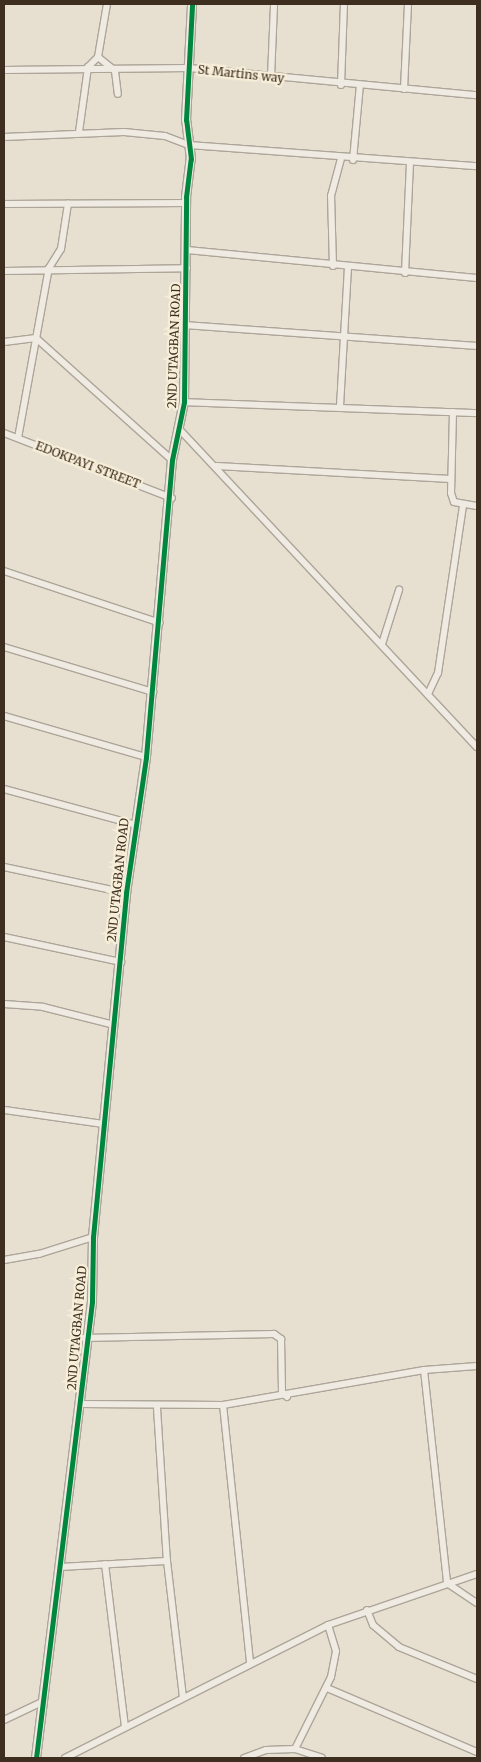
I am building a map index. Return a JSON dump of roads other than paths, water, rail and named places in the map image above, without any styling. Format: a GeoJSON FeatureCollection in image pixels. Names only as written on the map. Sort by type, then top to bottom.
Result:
{"type":"FeatureCollection","features":[{"type":"Feature","properties":{"kind":"street"},"geometry":{"type":"LineString","coordinates":[[79,132],[88,67],[98,57],[107,4]]}},
{"type":"Feature","properties":{"kind":"street","name":"2ND UTAGBAN ROAD"},"geometry":{"type":"LineString","coordinates":[[36,1758],[81,1404],[84,1338],[92,1301],[93,1237],[133,824],[146,757],[153,692],[160,623],[162,556],[172,498],[172,460],[181,431],[184,402],[184,325],[187,268],[186,203],[189,145],[188,68],[192,4]]}},
{"type":"Feature","properties":{"kind":"street"},"geometry":{"type":"LineString","coordinates":[[272,77],[274,4]]}},
{"type":"Feature","properties":{"kind":"street"},"geometry":{"type":"LineString","coordinates":[[340,85],[344,4]]}},
{"type":"Feature","properties":{"kind":"street"},"geometry":{"type":"LineString","coordinates":[[404,89],[408,4]]}},
{"type":"Feature","properties":{"kind":"street"},"geometry":{"type":"LineString","coordinates":[[98,57],[115,71],[118,94]]}},
{"type":"Feature","properties":{"kind":"street","name":"St Martins way"},"geometry":{"type":"LineString","coordinates":[[4,70],[88,67],[188,68],[340,85],[477,95]]}},
{"type":"Feature","properties":{"kind":"street"},"geometry":{"type":"LineString","coordinates":[[354,160],[360,85]]}},
{"type":"Feature","properties":{"kind":"street"},"geometry":{"type":"LineString","coordinates":[[4,137],[79,132],[156,135],[189,145],[354,160],[477,166]]}},
{"type":"Feature","properties":{"kind":"street"},"geometry":{"type":"LineString","coordinates":[[333,266],[330,196],[341,159]]}},
{"type":"Feature","properties":{"kind":"street"},"geometry":{"type":"LineString","coordinates":[[405,273],[410,163]]}},
{"type":"Feature","properties":{"kind":"street"},"geometry":{"type":"LineString","coordinates":[[4,204],[186,203]]}},
{"type":"Feature","properties":{"kind":"street"},"geometry":{"type":"LineString","coordinates":[[18,438],[49,268],[61,249],[68,204]]}},
{"type":"Feature","properties":{"kind":"street"},"geometry":{"type":"LineString","coordinates":[[187,250],[405,273],[477,278]]}},
{"type":"Feature","properties":{"kind":"street"},"geometry":{"type":"LineString","coordinates":[[340,406],[348,267]]}},
{"type":"Feature","properties":{"kind":"street"},"geometry":{"type":"LineString","coordinates":[[4,271],[49,268],[122,272],[187,268]]}},
{"type":"Feature","properties":{"kind":"street"},"geometry":{"type":"LineString","coordinates":[[184,325],[477,346]]}},
{"type":"Feature","properties":{"kind":"street"},"geometry":{"type":"LineString","coordinates":[[4,342],[36,338],[172,460]]}},
{"type":"Feature","properties":{"kind":"street"},"geometry":{"type":"LineString","coordinates":[[184,402],[477,413]]}},
{"type":"Feature","properties":{"kind":"street"},"geometry":{"type":"LineString","coordinates":[[453,412],[451,479],[454,502],[477,506]]}},
{"type":"Feature","properties":{"kind":"street"},"geometry":{"type":"LineString","coordinates":[[181,431],[217,466],[477,747]]}},
{"type":"Feature","properties":{"kind":"street","name":"EDOKPAYI STREET"},"geometry":{"type":"LineString","coordinates":[[4,433],[172,498]]}},
{"type":"Feature","properties":{"kind":"street"},"geometry":{"type":"LineString","coordinates":[[217,466],[451,479]]}},
{"type":"Feature","properties":{"kind":"street"},"geometry":{"type":"LineString","coordinates":[[428,694],[438,672],[463,505]]}},
{"type":"Feature","properties":{"kind":"street"},"geometry":{"type":"LineString","coordinates":[[4,571],[160,623]]}},
{"type":"Feature","properties":{"kind":"street"},"geometry":{"type":"LineString","coordinates":[[382,644],[399,590]]}},
{"type":"Feature","properties":{"kind":"street"},"geometry":{"type":"LineString","coordinates":[[4,647],[153,692]]}},
{"type":"Feature","properties":{"kind":"street"},"geometry":{"type":"LineString","coordinates":[[4,716],[146,757]]}},
{"type":"Feature","properties":{"kind":"street"},"geometry":{"type":"LineString","coordinates":[[4,789],[133,824]]}},
{"type":"Feature","properties":{"kind":"street"},"geometry":{"type":"LineString","coordinates":[[4,867],[126,893]]}},
{"type":"Feature","properties":{"kind":"street"},"geometry":{"type":"LineString","coordinates":[[4,937],[121,962]]}},
{"type":"Feature","properties":{"kind":"street"},"geometry":{"type":"LineString","coordinates":[[4,1004],[43,1008],[114,1025]]}},
{"type":"Feature","properties":{"kind":"street"},"geometry":{"type":"LineString","coordinates":[[4,1110],[104,1124]]}},
{"type":"Feature","properties":{"kind":"street"},"geometry":{"type":"LineString","coordinates":[[4,1260],[39,1254],[93,1237]]}},
{"type":"Feature","properties":{"kind":"street"},"geometry":{"type":"LineString","coordinates":[[84,1338],[274,1334],[281,1339],[282,1392],[287,1397]]}},
{"type":"Feature","properties":{"kind":"street"},"geometry":{"type":"LineString","coordinates":[[81,1404],[157,1408],[223,1405],[287,1397],[424,1370],[477,1366]]}},
{"type":"Feature","properties":{"kind":"street"},"geometry":{"type":"LineString","coordinates":[[424,1370],[447,1583]]}},
{"type":"Feature","properties":{"kind":"street"},"geometry":{"type":"LineString","coordinates":[[223,1405],[250,1663]]}},
{"type":"Feature","properties":{"kind":"street"},"geometry":{"type":"LineString","coordinates":[[157,1408],[167,1561],[183,1697]]}},
{"type":"Feature","properties":{"kind":"street"},"geometry":{"type":"LineString","coordinates":[[59,1567],[167,1561]]}},
{"type":"Feature","properties":{"kind":"street"},"geometry":{"type":"LineString","coordinates":[[105,1564],[125,1726]]}},
{"type":"Feature","properties":{"kind":"street"},"geometry":{"type":"LineString","coordinates":[[65,1758],[328,1625],[367,1610],[477,1574]]}},
{"type":"Feature","properties":{"kind":"street"},"geometry":{"type":"LineString","coordinates":[[447,1583],[477,1603]]}},
{"type":"Feature","properties":{"kind":"street"},"geometry":{"type":"LineString","coordinates":[[367,1610],[374,1625],[399,1646],[477,1679]]}},
{"type":"Feature","properties":{"kind":"street"},"geometry":{"type":"LineString","coordinates":[[295,1749],[327,1688],[336,1650],[328,1625]]}},
{"type":"Feature","properties":{"kind":"street"},"geometry":{"type":"LineString","coordinates":[[327,1688],[477,1752]]}},
{"type":"Feature","properties":{"kind":"street"},"geometry":{"type":"LineString","coordinates":[[4,1720],[42,1702]]}},
{"type":"Feature","properties":{"kind":"street"},"geometry":{"type":"LineString","coordinates":[[244,1758],[266,1750],[295,1749],[322,1758]]}}]}
